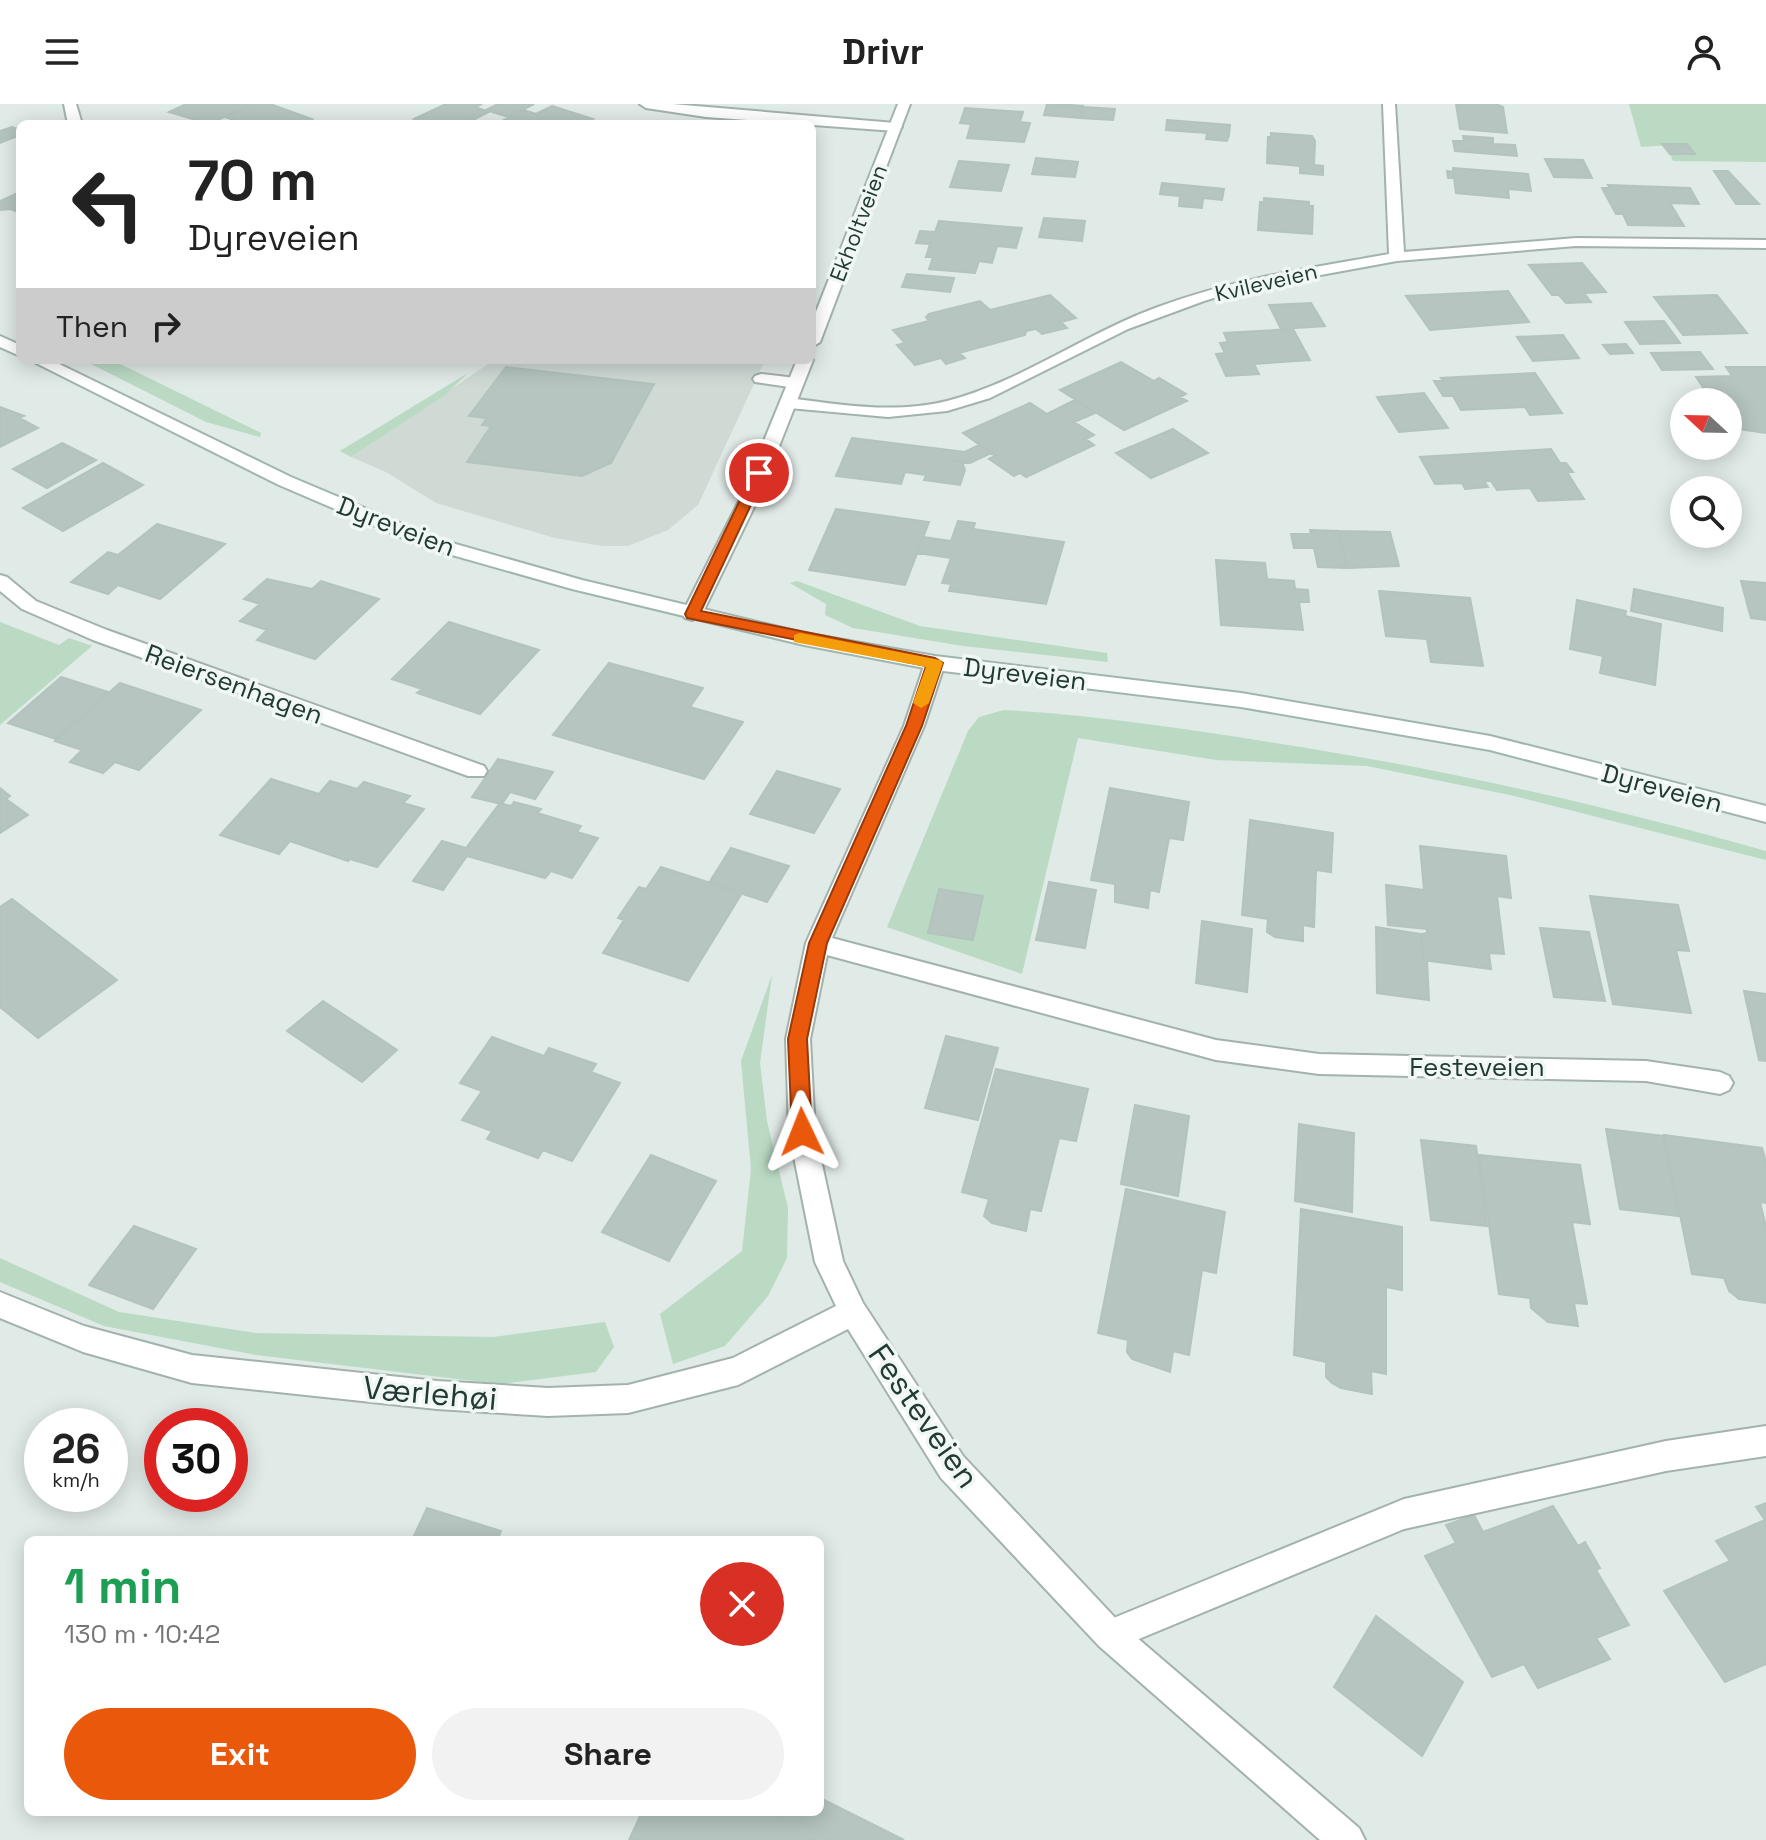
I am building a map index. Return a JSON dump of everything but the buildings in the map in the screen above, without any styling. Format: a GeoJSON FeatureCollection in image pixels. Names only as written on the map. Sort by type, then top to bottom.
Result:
{"type":"FeatureCollection","features":[{"type":"Feature","properties":{"kind":"street"},"geometry":{"type":"LineString","coordinates":[[646,104],[706,113],[800,120]]}},
{"type":"Feature","properties":{"kind":"street","name":"Ekholtveien"},"geometry":{"type":"LineString","coordinates":[[816,332],[904,104]]}},
{"type":"Feature","properties":{"kind":"street"},"geometry":{"type":"LineString","coordinates":[[1389,104],[1397,257]]}},
{"type":"Feature","properties":{"kind":"street"},"geometry":{"type":"LineString","coordinates":[[816,121],[895,127]]}},
{"type":"Feature","properties":{"kind":"street","name":"Kvileveien"},"geometry":{"type":"LineString","coordinates":[[789,403],[843,410],[896,412],[946,406],[984,395],[1090,341],[1213,293],[1236,286],[1397,257],[1576,242],[1766,244]]}},
{"type":"Feature","properties":{"kind":"street","name":"Dyreveien"},"geometry":{"type":"LineString","coordinates":[[46,364],[285,481],[431,543],[692,614],[935,663],[1241,700],[1490,743],[1766,814]]}},
{"type":"Feature","properties":{"kind":"street"},"geometry":{"type":"LineString","coordinates":[[692,614],[750,497],[803,364]]}},
{"type":"Feature","properties":{"kind":"street"},"geometry":{"type":"LineString","coordinates":[[761,379],[796,383]]}},
{"type":"Feature","properties":{"kind":"street","name":"Reiersenhagen"},"geometry":{"type":"LineString","coordinates":[[0,581],[29,605],[100,635],[476,771]]}},
{"type":"Feature","properties":{"kind":"street","name":"Festeveien"},"geometry":{"type":"LineString","coordinates":[[935,663],[914,726],[818,943],[798,1039],[802,1132],[829,1262],[853,1312],[952,1467],[1110,1635],[1347,1840]]}},
{"type":"Feature","properties":{"kind":"street","name":"Festeveien"},"geometry":{"type":"LineString","coordinates":[[818,943],[1216,1050],[1267,1060],[1458,1069],[1575,1067],[1646,1071],[1720,1083]]}},
{"type":"Feature","properties":{"kind":"street","name":"Værlehøi"},"geometry":{"type":"LineString","coordinates":[[0,1305],[83,1339],[192,1369],[437,1395],[548,1402],[628,1399],[738,1371],[853,1312]]}},
{"type":"Feature","properties":{"kind":"street"},"geometry":{"type":"LineString","coordinates":[[1110,1635],[1404,1514],[1666,1456],[1766,1441]]}},
{"type":"Feature","properties":{"kind":"shaded area"},"geometry":{"type":"Polygon","coordinates":[[[488,364],[763,364],[698,505],[668,530],[628,546],[602,546],[555,538],[436,503],[386,472],[351,457],[488,364]]]}},
{"type":"Feature","properties":{"kind":"green space"},"geometry":{"type":"Polygon","coordinates":[[[1629,104],[1766,104],[1766,162],[1673,161],[1670,154],[1694,153],[1686,144],[1641,147],[1629,104]]]}},
{"type":"Feature","properties":{"kind":"green space"},"geometry":{"type":"Polygon","coordinates":[[[91,364],[120,364],[261,433],[260,437],[206,422],[91,364]]]}},
{"type":"Feature","properties":{"kind":"green space"},"geometry":{"type":"Polygon","coordinates":[[[468,373],[445,395],[351,457],[340,451],[468,373]]]}},
{"type":"Feature","properties":{"kind":"green space"},"geometry":{"type":"Polygon","coordinates":[[[797,581],[920,626],[1107,653],[1108,662],[963,646],[853,628],[825,615],[826,604],[790,583],[797,581]]]}},
{"type":"Feature","properties":{"kind":"green space"},"geometry":{"type":"Polygon","coordinates":[[[0,622],[59,645],[69,638],[92,646],[0,725],[0,622]]]}},
{"type":"Feature","properties":{"kind":"green space"},"geometry":{"type":"Polygon","coordinates":[[[1004,710],[1203,732],[1457,776],[1704,834],[1766,851],[1766,860],[1510,795],[1367,766],[1216,760],[1078,738],[1022,974],[887,927],[968,731],[979,717],[1004,710]]]}},
{"type":"Feature","properties":{"kind":"green space"},"geometry":{"type":"Polygon","coordinates":[[[772,975],[760,1063],[767,1121],[788,1208],[787,1258],[768,1296],[725,1346],[673,1364],[660,1314],[742,1251],[751,1169],[741,1061],[772,975]]]}},
{"type":"Feature","properties":{"kind":"green space"},"geometry":{"type":"Polygon","coordinates":[[[0,1258],[119,1312],[256,1333],[493,1337],[605,1322],[614,1347],[596,1372],[499,1384],[256,1355],[104,1326],[0,1282],[0,1258]]]}},
{"type":"Feature","properties":{"kind":"slow traffic"},"geometry":{"type":"LineString","coordinates":[[800,638],[935,663],[921,703]]}},
{"type":"Feature","properties":{"kind":"route"},"geometry":{"type":"LineString","coordinates":[[759,473],[692,614],[935,663],[914,726],[818,943],[798,1039],[802,1132]]}}]}
